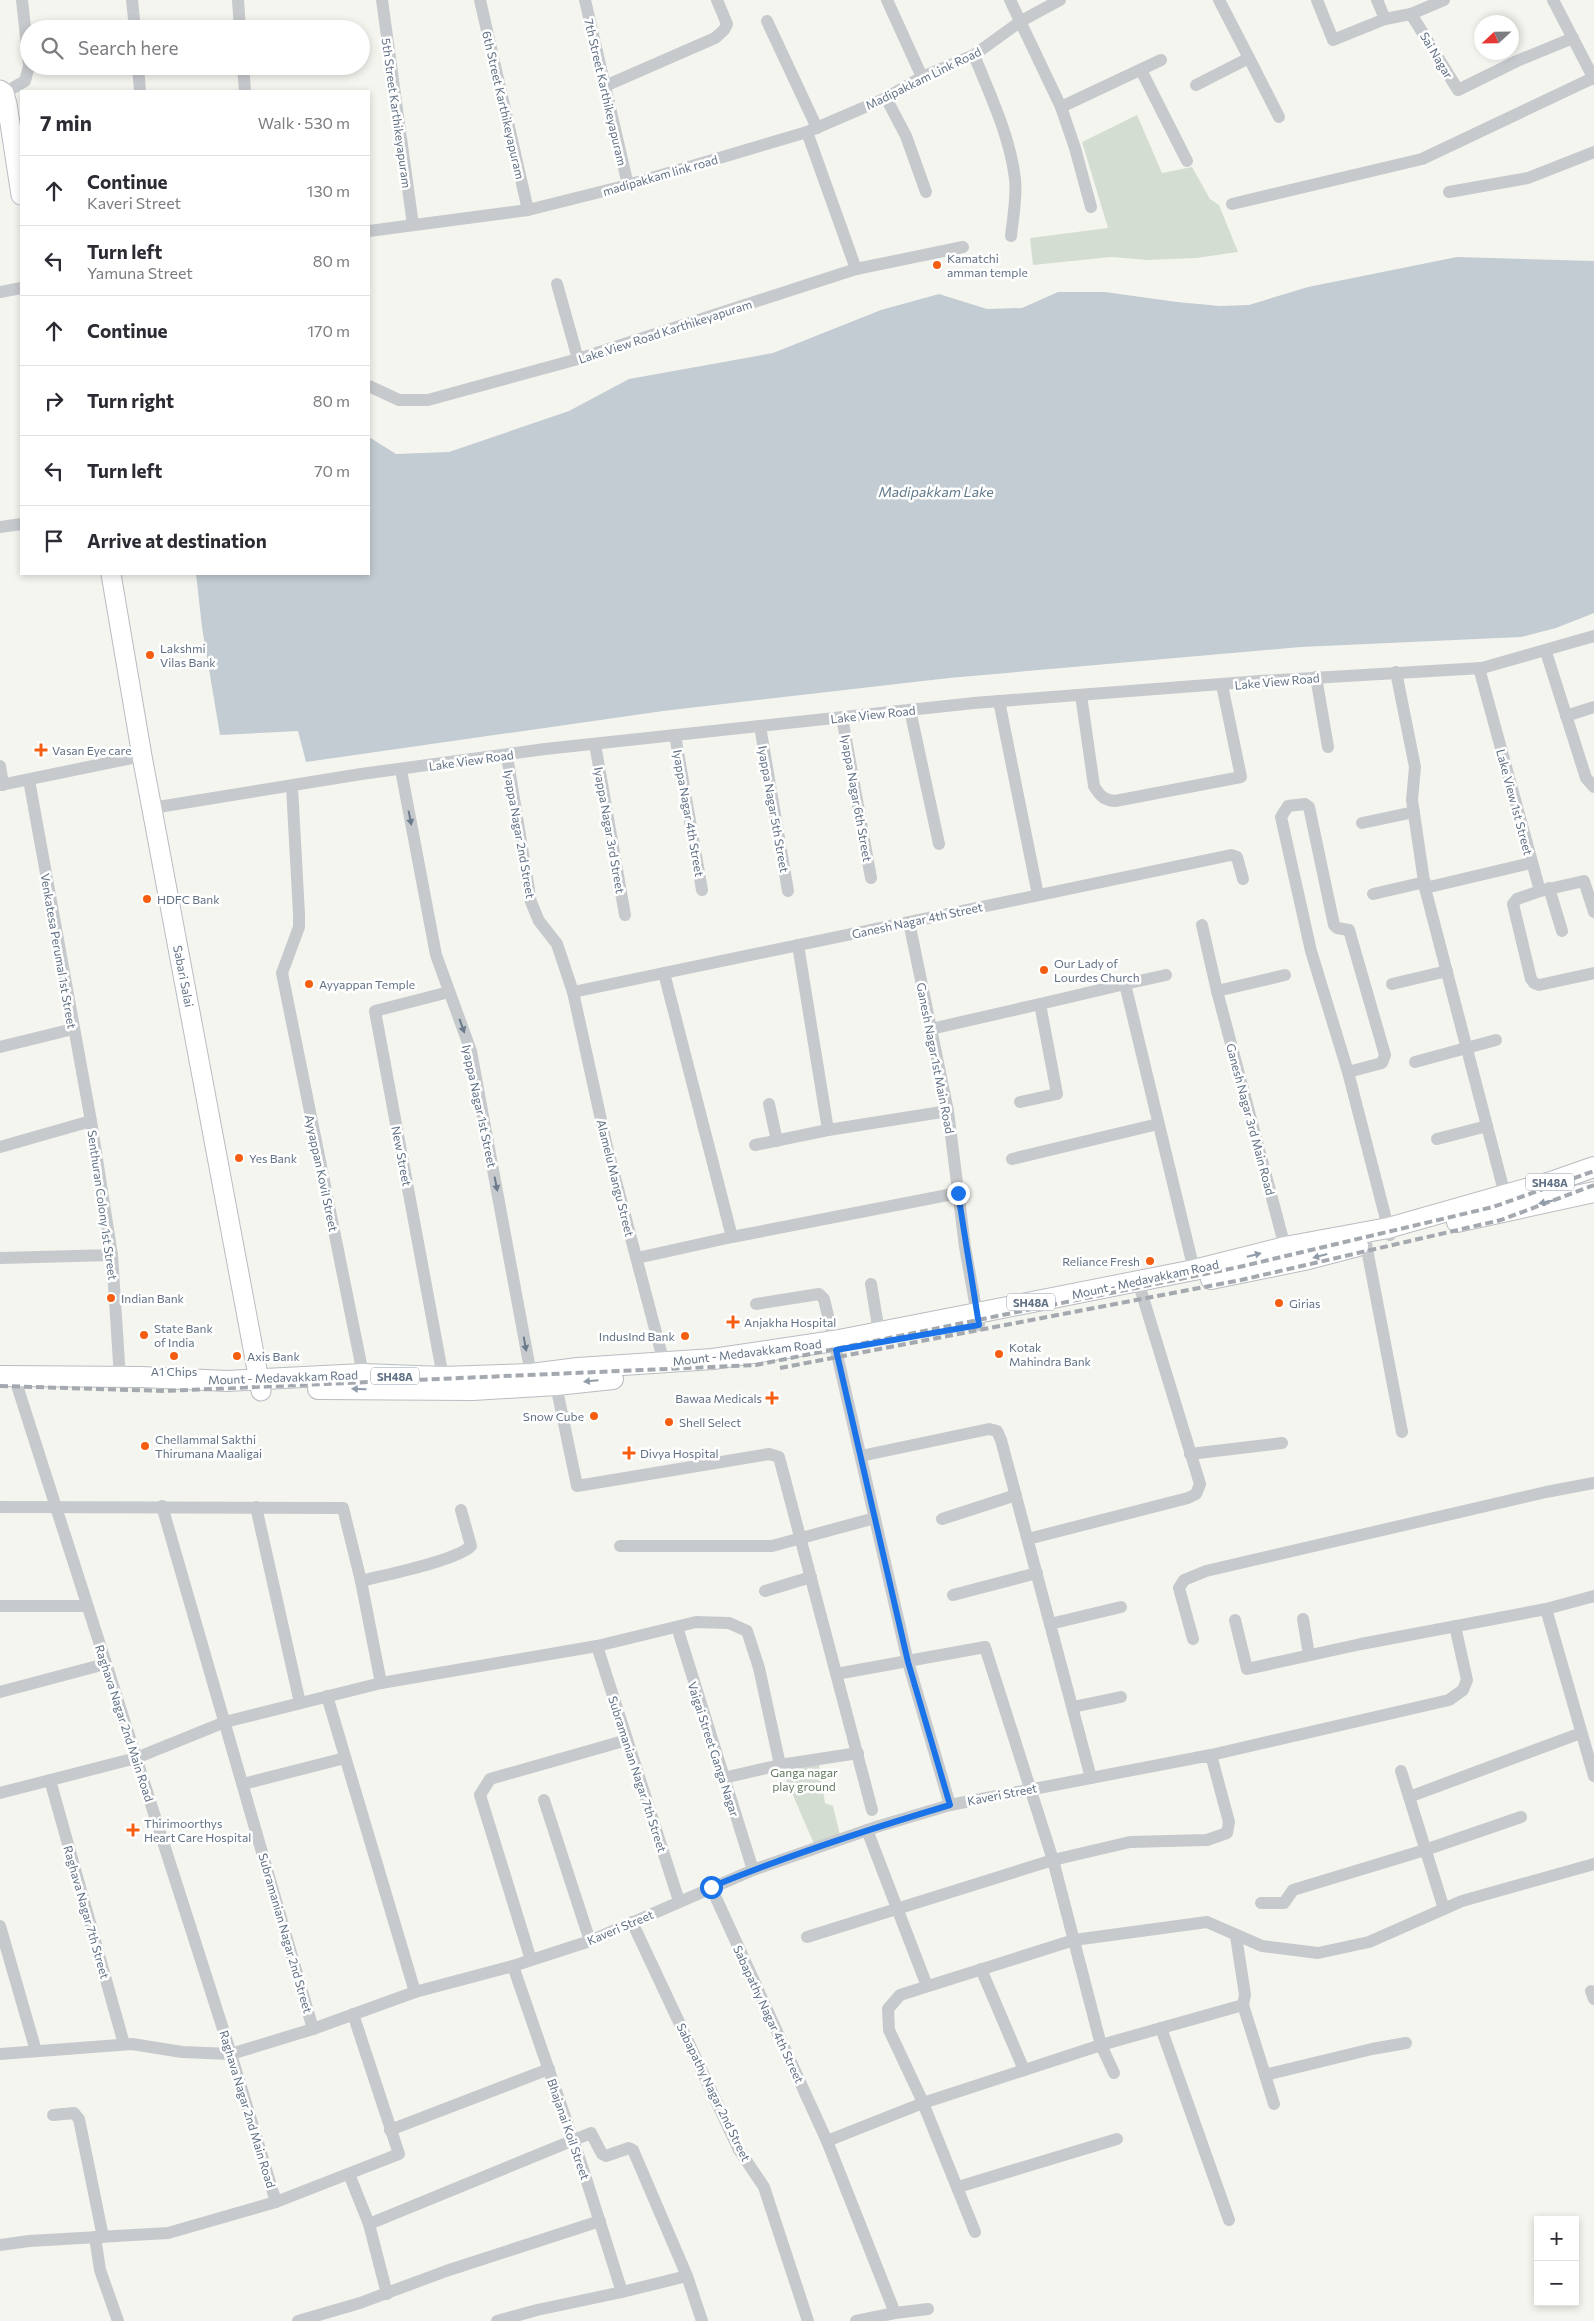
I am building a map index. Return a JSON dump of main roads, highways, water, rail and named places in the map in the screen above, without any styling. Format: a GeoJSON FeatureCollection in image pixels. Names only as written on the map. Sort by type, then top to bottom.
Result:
{"type":"FeatureCollection","features":[{"type":"Feature","properties":{"kind":"main road"},"geometry":{"type":"LineString","coordinates":[[3,98],[20,190]]}},
{"type":"Feature","properties":{"kind":"main road","name":"Sabari Salai"},"geometry":{"type":"LineString","coordinates":[[111,575],[142,756],[261,1385]]}},
{"type":"Feature","properties":{"kind":"main road","name":"Mount - Medavakkam Road"},"geometry":{"type":"LineString","coordinates":[[8,1382],[141,1377],[227,1381],[261,1385],[363,1374],[532,1380],[556,1386],[835,1345],[1304,1260],[1366,1244],[1389,1233],[1594,1167]]}},
{"type":"Feature","properties":{"kind":"main road","name":"Mount - Medavakkam Road"},"geometry":{"type":"LineString","coordinates":[[8,1382],[473,1390],[532,1380],[578,1368],[713,1359],[835,1345],[880,1332],[978,1319],[1194,1270],[1285,1247],[1389,1233],[1594,1192]]}},
{"type":"Feature","properties":{"kind":"water","name":"Madipakkam Lake"},"geometry":{"type":"Polygon","coordinates":[[[1457,257],[1594,261],[1594,613],[1556,628],[1521,637],[1301,647],[949,678],[663,711],[306,762],[298,731],[220,735],[202,627],[196,575],[370,575],[370,438],[396,454],[449,452],[569,411],[629,379],[773,353],[881,310],[939,294],[987,309],[1022,308],[1058,292],[1105,292],[1220,306],[1249,305],[1308,287],[1457,257]]]}},
{"type":"Feature","properties":{"kind":"railway"},"geometry":{"type":"LineString","coordinates":[[0,1386],[165,1391],[756,1365],[1239,1267],[1493,1207],[1594,1171]]}},
{"type":"Feature","properties":{"kind":"railway"},"geometry":{"type":"LineString","coordinates":[[780,1368],[1241,1280],[1501,1220],[1594,1185]]}},
{"type":"Feature","properties":{"kind":"place","name":"Kamatchi amman temple"},"geometry":{"type":"Point","coordinates":[937,265]}},
{"type":"Feature","properties":{"kind":"place","name":"Lakshmi Vilas Bank"},"geometry":{"type":"Point","coordinates":[150,655]}},
{"type":"Feature","properties":{"kind":"place","name":"Vasan Eye care"},"geometry":{"type":"Point","coordinates":[41,750]}},
{"type":"Feature","properties":{"kind":"place","name":"HDFC Bank"},"geometry":{"type":"Point","coordinates":[147,899]}},
{"type":"Feature","properties":{"kind":"place","name":"Our Lady of Lourdes Church"},"geometry":{"type":"Point","coordinates":[1044,970]}},
{"type":"Feature","properties":{"kind":"place","name":"Ayyappan Temple"},"geometry":{"type":"Point","coordinates":[309,984]}},
{"type":"Feature","properties":{"kind":"place","name":"Yes Bank"},"geometry":{"type":"Point","coordinates":[239,1158]}},
{"type":"Feature","properties":{"kind":"place","name":"Reliance Fresh"},"geometry":{"type":"Point","coordinates":[1150,1261]}},
{"type":"Feature","properties":{"kind":"place","name":"Indian Bank"},"geometry":{"type":"Point","coordinates":[111,1298]}},
{"type":"Feature","properties":{"kind":"place","name":"Girias"},"geometry":{"type":"Point","coordinates":[1279,1303]}},
{"type":"Feature","properties":{"kind":"place","name":"Anjakha Hospital"},"geometry":{"type":"Point","coordinates":[733,1322]}},
{"type":"Feature","properties":{"kind":"place","name":"State Bank of India"},"geometry":{"type":"Point","coordinates":[144,1335]}},
{"type":"Feature","properties":{"kind":"place","name":"IndusInd Bank"},"geometry":{"type":"Point","coordinates":[685,1336]}},
{"type":"Feature","properties":{"kind":"place","name":"Kotak Mahindra Bank"},"geometry":{"type":"Point","coordinates":[999,1354]}},
{"type":"Feature","properties":{"kind":"place","name":"A1 Chips"},"geometry":{"type":"Point","coordinates":[174,1356]}},
{"type":"Feature","properties":{"kind":"place","name":"Axis Bank"},"geometry":{"type":"Point","coordinates":[237,1356]}},
{"type":"Feature","properties":{"kind":"place","name":"Bawaa Medicals"},"geometry":{"type":"Point","coordinates":[772,1398]}},
{"type":"Feature","properties":{"kind":"place","name":"Snow Cube"},"geometry":{"type":"Point","coordinates":[594,1416]}},
{"type":"Feature","properties":{"kind":"place","name":"Shell Select"},"geometry":{"type":"Point","coordinates":[669,1422]}},
{"type":"Feature","properties":{"kind":"place","name":"Chellammal Sakthi Thirumana Maaligai"},"geometry":{"type":"Point","coordinates":[145,1446]}},
{"type":"Feature","properties":{"kind":"place","name":"Divya Hospital"},"geometry":{"type":"Point","coordinates":[629,1453]}},
{"type":"Feature","properties":{"kind":"place","name":"Thirimoorthys Heart Care Hospital"},"geometry":{"type":"Point","coordinates":[133,1830]}},
{"type":"Feature","properties":{"kind":"park label","name":"Ganga nagar play ground"},"geometry":{"type":"Point","coordinates":[804,1779]}}]}
